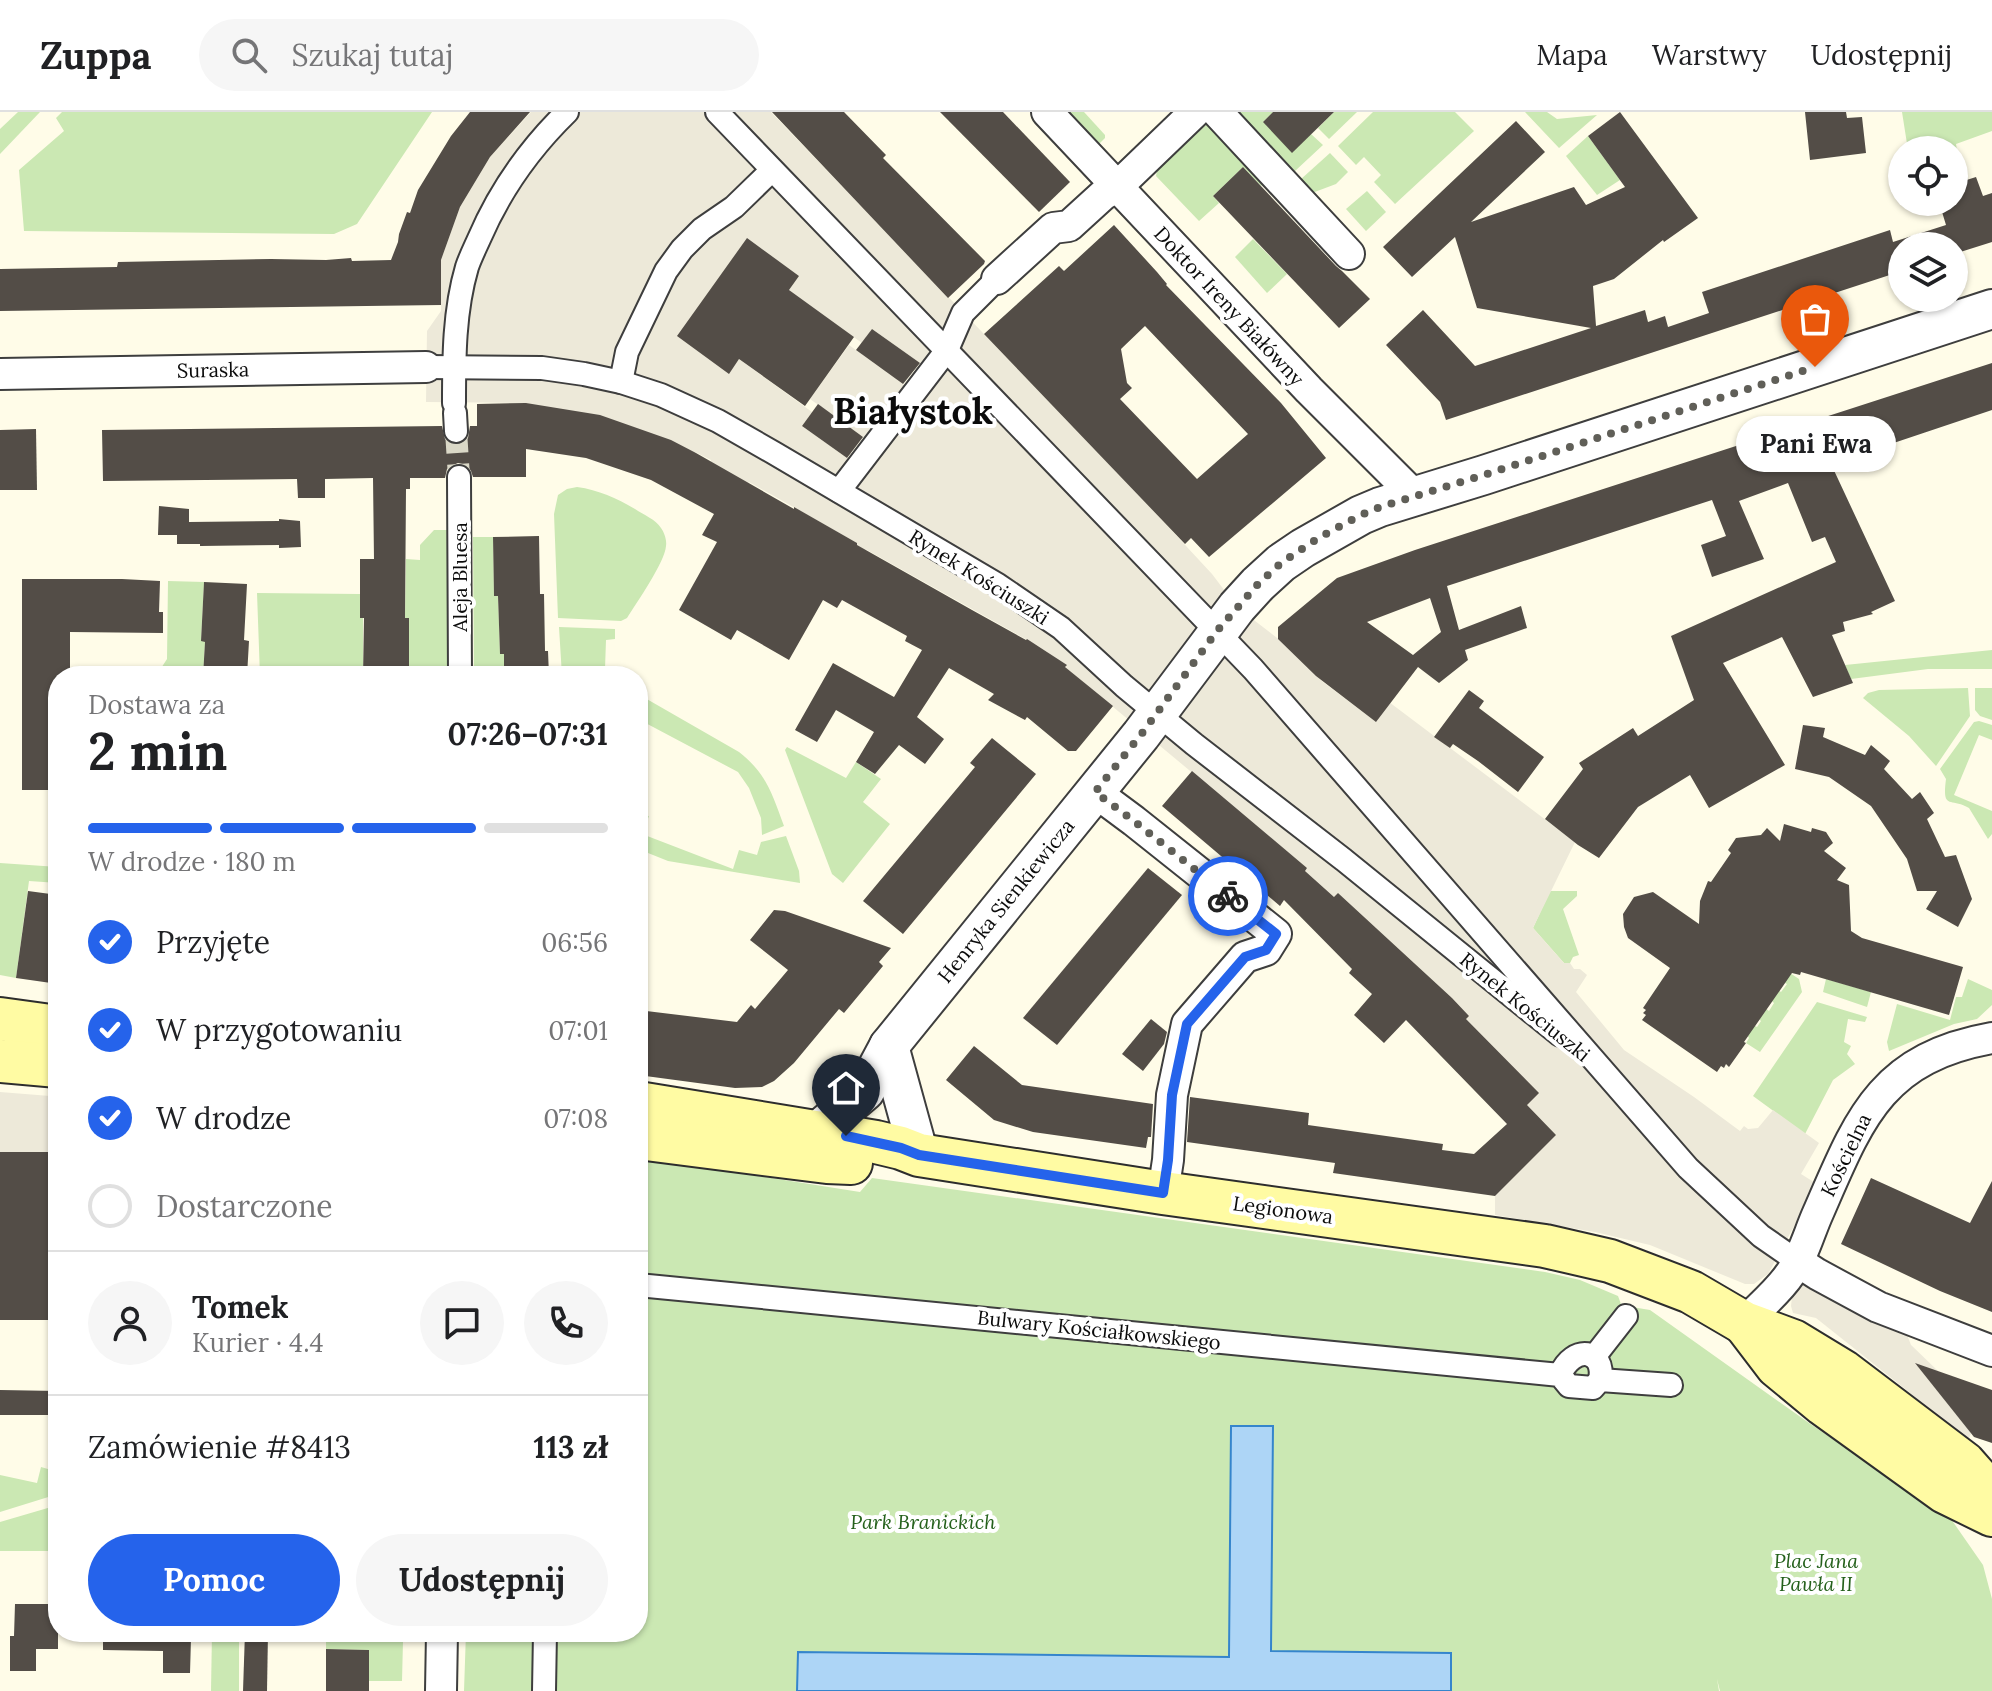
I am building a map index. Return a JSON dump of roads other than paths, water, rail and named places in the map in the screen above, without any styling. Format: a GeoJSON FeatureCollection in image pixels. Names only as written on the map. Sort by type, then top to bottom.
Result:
{"type":"FeatureCollection","features":[{"type":"Feature","properties":{"kind":"main road"},"geometry":{"type":"LineString","coordinates":[[0,1019],[48,1026]]}},
{"type":"Feature","properties":{"kind":"main road"},"geometry":{"type":"LineString","coordinates":[[0,1061],[48,1065]]}},
{"type":"Feature","properties":{"kind":"main road","name":"Legionowa"},"geometry":{"type":"LineString","coordinates":[[648,1106],[802,1144],[827,1162],[864,1163],[919,1155],[1163,1193],[1545,1246],[1644,1272],[1691,1292],[1744,1323]]}},
{"type":"Feature","properties":{"kind":"main road","name":"Legionowa"},"geometry":{"type":"LineString","coordinates":[[648,1138],[802,1144]]}},
{"type":"Feature","properties":{"kind":"main road"},"geometry":{"type":"LineString","coordinates":[[1744,1323],[1793,1341],[1844,1372],[1964,1463],[1992,1495]]}},
{"type":"Feature","properties":{"kind":"main road"},"geometry":{"type":"LineString","coordinates":[[1744,1323],[1777,1366],[1823,1404],[1945,1492],[1992,1515]]}},
{"type":"Feature","properties":{"kind":"street"},"geometry":{"type":"LineString","coordinates":[[455,416],[440,367],[459,308],[467,266],[490,212],[518,167],[567,112]]}},
{"type":"Feature","properties":{"kind":"street","name":"Rynek Kościuszki"},"geometry":{"type":"LineString","coordinates":[[717,112],[1253,669],[1608,1074]]}},
{"type":"Feature","properties":{"kind":"street","name":"Doktor Ireny Białówny"},"geometry":{"type":"LineString","coordinates":[[1047,112],[1309,390],[1415,496]]}},
{"type":"Feature","properties":{"kind":"street"},"geometry":{"type":"LineString","coordinates":[[839,491],[947,350],[963,313],[1053,228],[1069,226],[1103,195],[1118,186],[1195,112]]}},
{"type":"Feature","properties":{"kind":"street"},"geometry":{"type":"LineString","coordinates":[[1217,112],[1349,254]]}},
{"type":"Feature","properties":{"kind":"street"},"geometry":{"type":"LineString","coordinates":[[621,382],[627,352],[666,271],[702,229],[734,207],[772,170]]}},
{"type":"Feature","properties":{"kind":"street","name":"Henryka Sienkiewicza"},"geometry":{"type":"LineString","coordinates":[[802,1144],[850,1079],[889,1046],[1095,792],[1217,631],[1281,563],[1361,515],[1992,309]]}},
{"type":"Feature","properties":{"kind":"street","name":"Suraska"},"geometry":{"type":"LineString","coordinates":[[0,374],[440,367]]}},
{"type":"Feature","properties":{"kind":"street","name":"Rynek Kościuszki"},"geometry":{"type":"LineString","coordinates":[[440,367],[542,368],[621,382],[661,395],[718,421],[998,585],[1061,628],[1157,713],[1608,1074]]}},
{"type":"Feature","properties":{"kind":"street","name":"Aleja Bluesa"},"geometry":{"type":"LineString","coordinates":[[459,477],[460,666]]}},
{"type":"Feature","properties":{"kind":"street"},"geometry":{"type":"LineString","coordinates":[[1095,792],[1276,934],[1266,950],[1245,957],[1187,1024],[1172,1095],[1163,1193]]}},
{"type":"Feature","properties":{"kind":"street","name":"Kościelna"},"geometry":{"type":"LineString","coordinates":[[1744,1323],[1790,1275],[1843,1155],[1881,1091],[1898,1076],[1939,1053],[1992,1038]]}},
{"type":"Feature","properties":{"kind":"street"},"geometry":{"type":"LineString","coordinates":[[889,1046],[919,1155]]}},
{"type":"Feature","properties":{"kind":"street"},"geometry":{"type":"LineString","coordinates":[[1608,1074],[1688,1168],[1761,1236],[1797,1261],[1878,1307],[1992,1351]]}},
{"type":"Feature","properties":{"kind":"street","name":"Bulwary Kościałkowskiego"},"geometry":{"type":"LineString","coordinates":[[648,1286],[1560,1375],[1569,1386],[1593,1388],[1600,1380],[1671,1385]]}},
{"type":"Feature","properties":{"kind":"street"},"geometry":{"type":"LineString","coordinates":[[1594,1357],[1626,1316]]}},
{"type":"Feature","properties":{"kind":"street"},"geometry":{"type":"LineString","coordinates":[[1560,1375],[1570,1359],[1577,1354],[1588,1354],[1594,1357],[1602,1372],[1600,1380]]}},
{"type":"Feature","properties":{"kind":"street"},"geometry":{"type":"LineString","coordinates":[[441,1691],[442,1642]]}},
{"type":"Feature","properties":{"kind":"street"},"geometry":{"type":"LineString","coordinates":[[544,1691],[545,1642]]}},
{"type":"Feature","properties":{"kind":"water"},"geometry":{"type":"Polygon","coordinates":[[[1231,1426],[1273,1426],[1271,1651],[1451,1653],[1451,1691],[797,1691],[798,1652],[1229,1657],[1231,1426]]]}},
{"type":"Feature","properties":{"kind":"tunnel"},"geometry":{"type":"LineString","coordinates":[[456,431],[459,477]]}},
{"type":"Feature","properties":{"kind":"place","name":"Pani Ewa"},"geometry":{"type":"Point","coordinates":[1815,367]}},
{"type":"Feature","properties":{"kind":"district","name":"Białystok"},"geometry":{"type":"Point","coordinates":[913,411]}},
{"type":"Feature","properties":{"kind":"park label","name":"Park Branickich"},"geometry":{"type":"Point","coordinates":[923,1522]}},
{"type":"Feature","properties":{"kind":"park label","name":"Plac Jana Pawła II"},"geometry":{"type":"Point","coordinates":[1816,1572]}}]}
